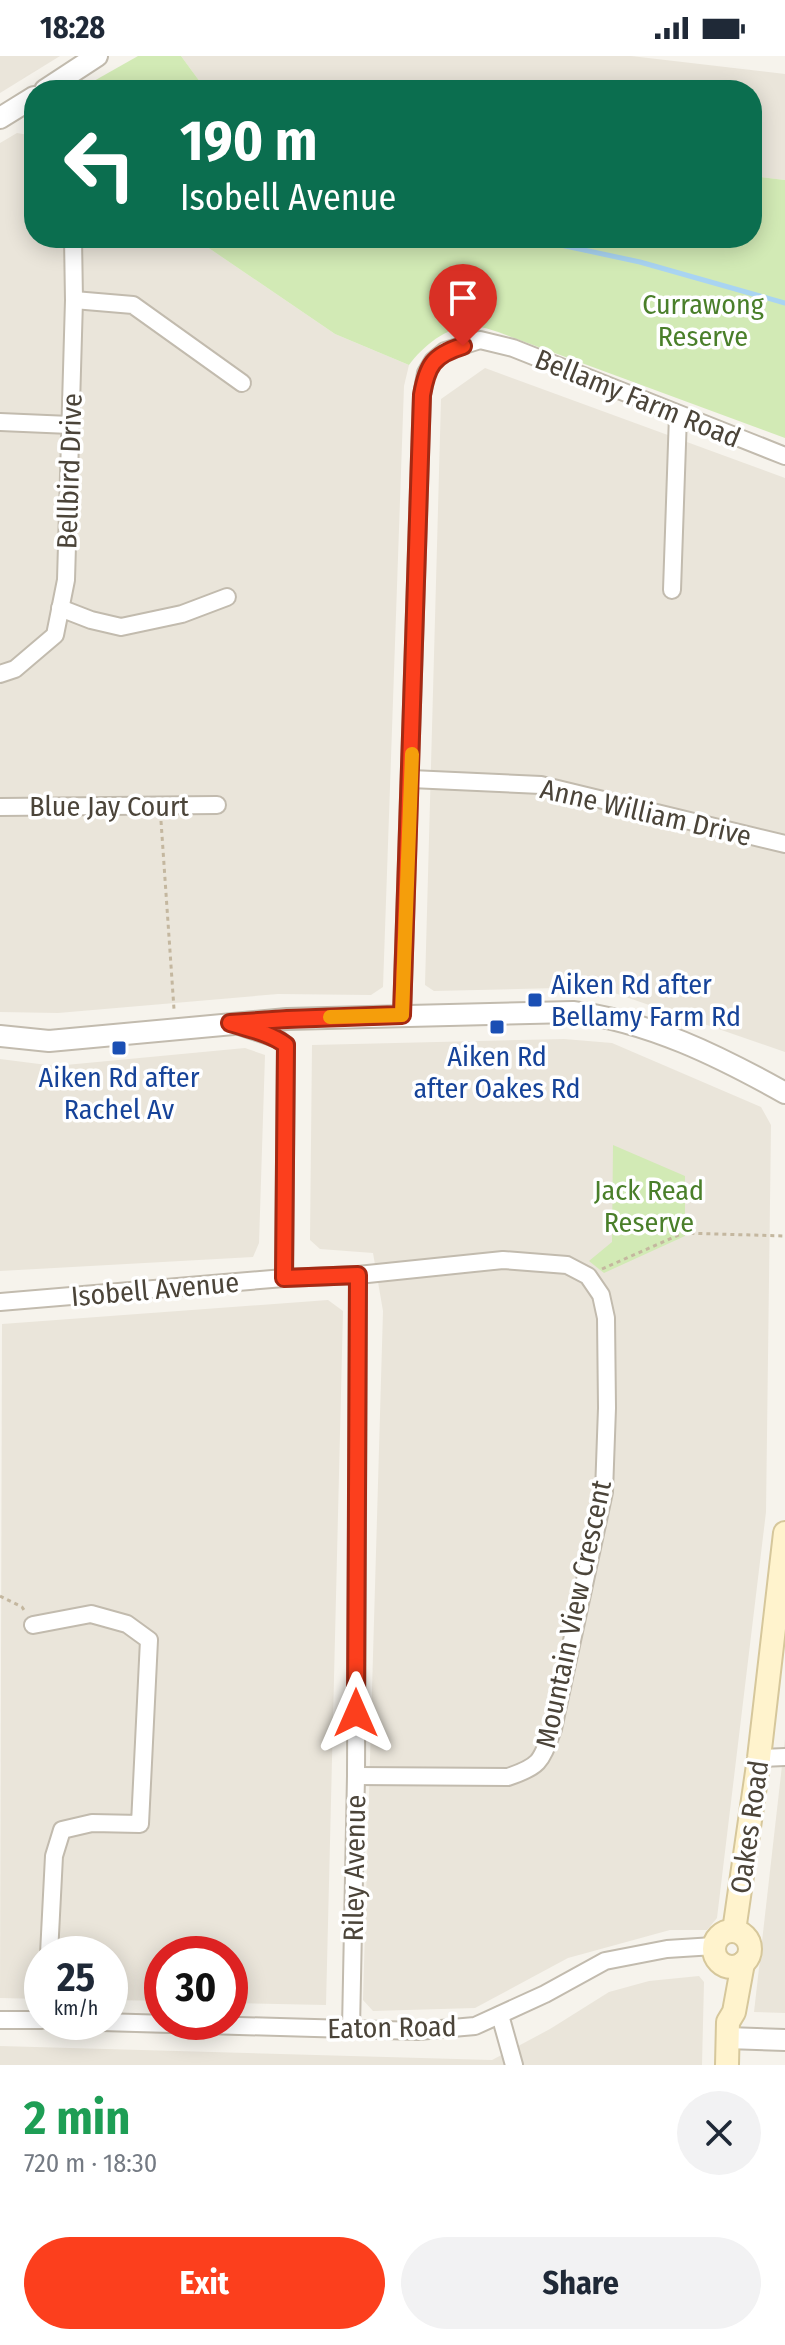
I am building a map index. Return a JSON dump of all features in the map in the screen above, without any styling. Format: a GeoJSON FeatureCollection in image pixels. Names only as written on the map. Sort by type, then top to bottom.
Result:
{"type":"FeatureCollection","features":[{"type":"Feature","properties":{"kind":"main road","name":"Oakes Road"},"geometry":{"type":"LineString","coordinates":[[734,1931],[759,1758],[785,1533]]}},
{"type":"Feature","properties":{"kind":"main road"},"geometry":{"type":"LineString","coordinates":[[727,2065],[728,2030],[743,1963],[749,1954],[745,1937],[734,1931],[719,1936],[717,1954],[728,2030]]}},
{"type":"Feature","properties":{"kind":"main road"},"geometry":{"type":"LineString","coordinates":[[717,1954],[731,1967],[743,1963]]}},
{"type":"Feature","properties":{"kind":"street"},"geometry":{"type":"LineString","coordinates":[[60,80],[97,56]]}},
{"type":"Feature","properties":{"kind":"street"},"geometry":{"type":"LineString","coordinates":[[0,118],[24,104]]}},
{"type":"Feature","properties":{"kind":"street","name":"Bellbird Drive"},"geometry":{"type":"LineString","coordinates":[[0,674],[15,669],[55,635],[66,580],[73,248]]}},
{"type":"Feature","properties":{"kind":"street"},"geometry":{"type":"LineString","coordinates":[[74,300],[133,305],[242,383]]}},
{"type":"Feature","properties":{"kind":"street","name":"Bellamy Farm Road"},"geometry":{"type":"LineString","coordinates":[[402,1015],[422,395],[426,373],[433,361],[445,351],[480,340],[513,348],[785,456]]}},
{"type":"Feature","properties":{"kind":"street"},"geometry":{"type":"LineString","coordinates":[[672,590],[678,415]]}},
{"type":"Feature","properties":{"kind":"street"},"geometry":{"type":"LineString","coordinates":[[0,422],[70,425]]}},
{"type":"Feature","properties":{"kind":"street"},"geometry":{"type":"LineString","coordinates":[[60,608],[121,627],[182,614],[227,597]]}},
{"type":"Feature","properties":{"kind":"street","name":"Anne William Drive"},"geometry":{"type":"LineString","coordinates":[[411,779],[541,785],[785,844]]}},
{"type":"Feature","properties":{"kind":"street","name":"Blue Jay Court"},"geometry":{"type":"LineString","coordinates":[[0,807],[217,805]]}},
{"type":"Feature","properties":{"kind":"street"},"geometry":{"type":"LineString","coordinates":[[0,1036],[49,1041],[287,1019],[573,1012],[609,1017],[650,1029],[785,1093]]}},
{"type":"Feature","properties":{"kind":"street"},"geometry":{"type":"LineString","coordinates":[[230,1023],[266,1034],[286,1045],[284,1278]]}},
{"type":"Feature","properties":{"kind":"street"},"geometry":{"type":"LineString","coordinates":[[358,1275],[503,1260],[567,1265],[588,1276]]}},
{"type":"Feature","properties":{"kind":"street","name":"Isobell Avenue"},"geometry":{"type":"LineString","coordinates":[[0,1302],[284,1278],[358,1275]]}},
{"type":"Feature","properties":{"kind":"street","name":"Riley Avenue"},"geometry":{"type":"LineString","coordinates":[[351,2029],[356,1776],[358,1275]]}},
{"type":"Feature","properties":{"kind":"street","name":"Mountain View Crescent"},"geometry":{"type":"LineString","coordinates":[[356,1776],[508,1777],[528,1770],[542,1759],[553,1729],[604,1492],[606,1318],[601,1295],[588,1276]]}},
{"type":"Feature","properties":{"kind":"street"},"geometry":{"type":"LineString","coordinates":[[33,1625],[91,1614],[127,1624],[149,1640],[140,1824],[92,1823],[62,1830],[54,1856],[50,1936]]}},
{"type":"Feature","properties":{"kind":"street"},"geometry":{"type":"LineString","coordinates":[[759,1758],[785,1757]]}},
{"type":"Feature","properties":{"kind":"street","name":"Eaton Road"},"geometry":{"type":"LineString","coordinates":[[128,2023],[418,2031],[475,2026],[605,1961],[667,1949],[717,1954]]}},
{"type":"Feature","properties":{"kind":"street"},"geometry":{"type":"LineString","coordinates":[[500,2015],[514,2065]]}},
{"type":"Feature","properties":{"kind":"street"},"geometry":{"type":"LineString","coordinates":[[0,2020],[24,2020]]}},
{"type":"Feature","properties":{"kind":"street"},"geometry":{"type":"LineString","coordinates":[[728,2030],[785,2040]]}},
{"type":"Feature","properties":{"kind":"path"},"geometry":{"type":"LineString","coordinates":[[160,806],[174,1009]]}},
{"type":"Feature","properties":{"kind":"path"},"geometry":{"type":"LineString","coordinates":[[588,1276],[683,1233],[785,1236]]}},
{"type":"Feature","properties":{"kind":"path"},"geometry":{"type":"LineString","coordinates":[[0,1596],[22,1607],[33,1625]]}},
{"type":"Feature","properties":{"kind":"shaded area"},"geometry":{"type":"Polygon","coordinates":[[[0,56],[60,56],[0,93],[0,56]]]}},
{"type":"Feature","properties":{"kind":"shaded area"},"geometry":{"type":"Polygon","coordinates":[[[181,56],[631,56],[785,74],[785,180],[762,177],[762,80],[199,80],[181,56]]]}},
{"type":"Feature","properties":{"kind":"shaded area"},"geometry":{"type":"Polygon","coordinates":[[[17,133],[24,134],[24,248],[209,248],[335,334],[409,365],[404,386],[383,987],[371,995],[278,994],[58,1013],[0,1012],[0,143],[17,133]]]}},
{"type":"Feature","properties":{"kind":"shaded area"},"geometry":{"type":"Polygon","coordinates":[[[485,368],[785,478],[785,1052],[597,987],[434,991],[425,985],[441,399],[485,368]]]}},
{"type":"Feature","properties":{"kind":"shaded area"},"geometry":{"type":"Polygon","coordinates":[[[564,1039],[612,1043],[761,1107],[771,1125],[766,1512],[717,1918],[707,1930],[670,1930],[568,1958],[475,2008],[373,2011],[363,2000],[383,1311],[373,1253],[320,1249],[310,1240],[312,1045],[564,1039]]]}},
{"type":"Feature","properties":{"kind":"shaded area"},"geometry":{"type":"Polygon","coordinates":[[[245,1048],[265,1055],[259,1243],[253,1257],[0,1271],[0,1059],[55,1066],[245,1048]]]}},
{"type":"Feature","properties":{"kind":"shaded area"},"geometry":{"type":"Polygon","coordinates":[[[328,1300],[343,1311],[326,2005],[248,2003],[248,1936],[144,1936],[144,2001],[128,2000],[128,1936],[24,1936],[24,1999],[0,1998],[2,1324],[328,1300]]]}},
{"type":"Feature","properties":{"kind":"shaded area"},"geometry":{"type":"Polygon","coordinates":[[[785,1739],[785,2013],[754,2012],[785,1739]]]}},
{"type":"Feature","properties":{"kind":"shaded area"},"geometry":{"type":"Polygon","coordinates":[[[699,1976],[704,1982],[702,2065],[0,2065],[0,2046],[492,2060],[609,1992],[649,1981],[699,1976]]]}},
{"type":"Feature","properties":{"kind":"green space"},"geometry":{"type":"Polygon","coordinates":[[[138,56],[181,56],[199,80],[96,80],[138,56]]]}},
{"type":"Feature","properties":{"kind":"green space","name":"Currawong Reserve"},"geometry":{"type":"Polygon","coordinates":[[[762,177],[785,180],[785,438],[483,328],[458,328],[448,332],[430,343],[409,365],[335,334],[209,248],[762,248],[762,177]]]}},
{"type":"Feature","properties":{"kind":"green space","name":"Jack Read Reserve"},"geometry":{"type":"Polygon","coordinates":[[[613,1145],[685,1176],[685,1236],[604,1273],[589,1261],[612,1242],[613,1145]]]}},
{"type":"Feature","properties":{"kind":"waterway"},"geometry":{"type":"LineString","coordinates":[[575,248],[640,262],[785,303]]}},
{"type":"Feature","properties":{"kind":"slow traffic"},"geometry":{"type":"LineString","coordinates":[[330,1017],[402,1015],[412,754]]}},
{"type":"Feature","properties":{"kind":"place","name":"Aiken Rd after Bellamy Farm Rd"},"geometry":{"type":"Point","coordinates":[535,1000]}},
{"type":"Feature","properties":{"kind":"place","name":"Aiken Rd after Oakes Rd"},"geometry":{"type":"Point","coordinates":[497,1027]}},
{"type":"Feature","properties":{"kind":"place","name":"Aiken Rd after Rachel Av"},"geometry":{"type":"Point","coordinates":[119,1048]}},
{"type":"Feature","properties":{"kind":"route"},"geometry":{"type":"LineString","coordinates":[[356,1713],[358,1275],[284,1278],[286,1045],[266,1034],[230,1023],[402,1015],[422,395],[426,373],[433,361],[445,351],[463,346]]}}]}
